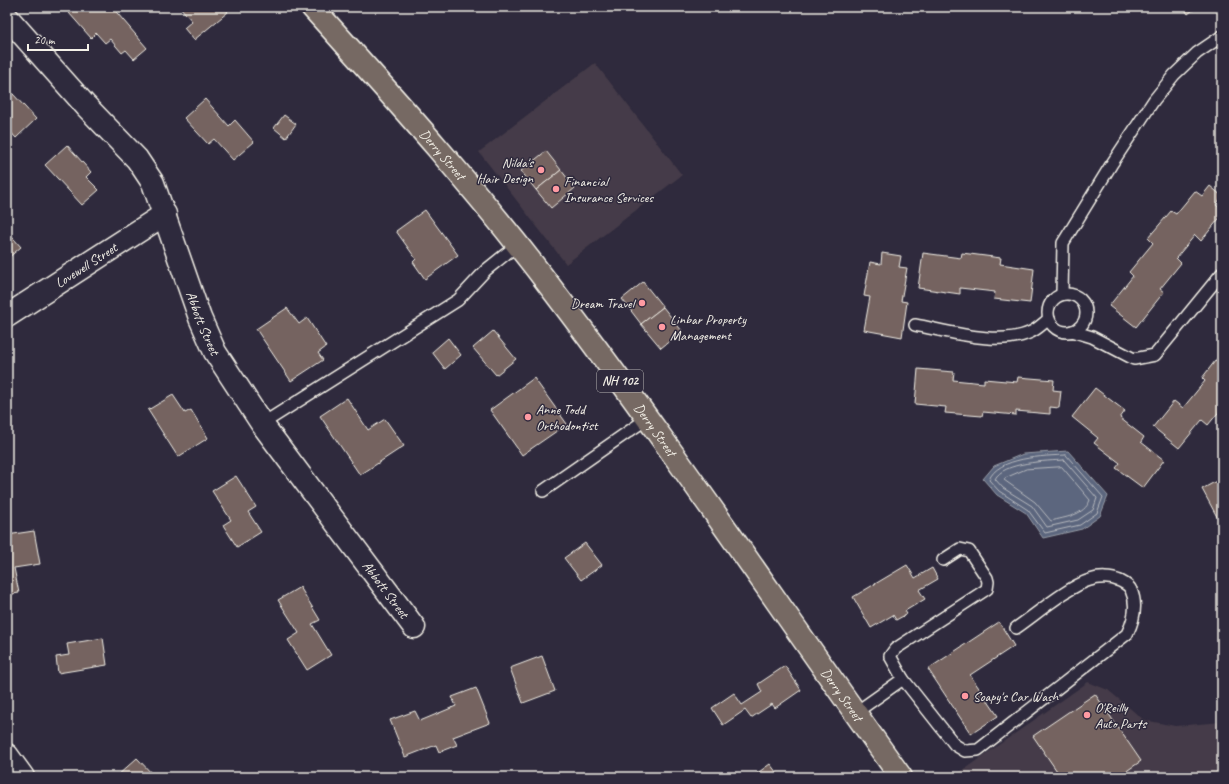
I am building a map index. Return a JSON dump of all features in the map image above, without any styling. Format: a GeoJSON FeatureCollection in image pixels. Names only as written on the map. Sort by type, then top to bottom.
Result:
{"type":"FeatureCollection","features":[{"type":"Feature","properties":{"kind":"main road","name":"Derry Street"},"geometry":{"type":"LineString","coordinates":[[312,7],[456,169],[555,292],[648,418],[901,777]]}},
{"type":"Feature","properties":{"kind":"street","name":"Abbott Street"},"geometry":{"type":"LineString","coordinates":[[7,17],[86,106],[137,159],[153,183],[200,318],[215,352],[262,424],[414,627]]}},
{"type":"Feature","properties":{"kind":"street","name":"Lovewell Street"},"geometry":{"type":"LineString","coordinates":[[7,316],[165,214]]}},
{"type":"Feature","properties":{"kind":"street"},"geometry":{"type":"LineString","coordinates":[[7,755],[23,777]]}},
{"type":"Feature","properties":{"kind":"lane"},"geometry":{"type":"LineString","coordinates":[[1062,294],[1063,243],[1111,164],[1154,100],[1174,75],[1197,53],[1222,36]]}},
{"type":"Feature","properties":{"kind":"lane"},"geometry":{"type":"LineString","coordinates":[[262,424],[458,300],[486,270],[517,245]]}},
{"type":"Feature","properties":{"kind":"lane"},"geometry":{"type":"LineString","coordinates":[[1072,331],[1092,337],[1134,359],[1154,355],[1222,273]]}},
{"type":"Feature","properties":{"kind":"lane"},"geometry":{"type":"LineString","coordinates":[[1062,294],[1077,296],[1086,308],[1084,322],[1080,327],[1072,331],[1065,332],[1057,329],[1049,319],[1048,309],[1051,303],[1055,298],[1062,294]]}},
{"type":"Feature","properties":{"kind":"lane"},"geometry":{"type":"LineString","coordinates":[[915,325],[979,337],[1012,337],[1032,332],[1049,319]]}},
{"type":"Feature","properties":{"kind":"lane"},"geometry":{"type":"LineString","coordinates":[[543,491],[648,418]]}},
{"type":"Feature","properties":{"kind":"lane"},"geometry":{"type":"LineString","coordinates":[[943,560],[960,549],[969,551],[987,578],[987,589],[891,652],[891,660],[903,679],[956,745],[965,751],[978,750],[1127,634],[1132,624],[1135,610],[1134,597],[1130,588],[1116,579],[1090,579],[1078,585],[1016,628]]}},
{"type":"Feature","properties":{"kind":"lane"},"geometry":{"type":"LineString","coordinates":[[855,713],[903,679]]}},
{"type":"Feature","properties":{"kind":"shaded area"},"geometry":{"type":"Polygon","coordinates":[[[595,63],[682,175],[566,264],[479,152],[595,63]]]}},
{"type":"Feature","properties":{"kind":"shaded area"},"geometry":{"type":"Polygon","coordinates":[[[1088,682],[1108,690],[1144,720],[1175,726],[1222,722],[1222,777],[953,777],[1088,682]]]}},
{"type":"Feature","properties":{"kind":"water"},"geometry":{"type":"Polygon","coordinates":[[[1068,451],[1108,496],[1100,516],[1082,529],[1043,538],[1026,513],[997,495],[983,479],[994,466],[1023,454],[1068,451]]]}},
{"type":"Feature","properties":{"kind":"building"},"geometry":{"type":"Polygon","coordinates":[[[76,7],[112,7],[147,48],[134,59],[126,50],[122,53],[110,39],[105,43],[96,33],[91,38],[69,13],[76,7]]]}},
{"type":"Feature","properties":{"kind":"building"},"geometry":{"type":"Polygon","coordinates":[[[180,7],[224,7],[228,12],[194,40],[184,28],[192,21],[180,7]]]}},
{"type":"Feature","properties":{"kind":"building"},"geometry":{"type":"Polygon","coordinates":[[[1183,7],[1197,7],[1188,14],[1183,7]]]}},
{"type":"Feature","properties":{"kind":"building"},"geometry":{"type":"Polygon","coordinates":[[[13,94],[36,119],[16,138],[7,128],[7,99],[13,94]]]}},
{"type":"Feature","properties":{"kind":"building"},"geometry":{"type":"Polygon","coordinates":[[[205,99],[229,126],[235,120],[254,142],[233,160],[214,139],[208,144],[184,118],[205,99]]]}},
{"type":"Feature","properties":{"kind":"building"},"geometry":{"type":"Polygon","coordinates":[[[284,115],[296,124],[286,138],[274,128],[284,115]]]}},
{"type":"Feature","properties":{"kind":"building"},"geometry":{"type":"Polygon","coordinates":[[[67,145],[91,172],[86,177],[99,190],[82,205],[45,165],[67,145]]]}},
{"type":"Feature","properties":{"kind":"building","name":"Nilda's Hair Design"},"geometry":{"type":"Polygon","coordinates":[[[546,151],[561,170],[536,190],[521,171],[546,151]]]}},
{"type":"Feature","properties":{"kind":"building","name":"Financial Insurance Services"},"geometry":{"type":"Polygon","coordinates":[[[561,170],[575,188],[551,208],[536,190],[561,170]]]}},
{"type":"Feature","properties":{"kind":"building"},"geometry":{"type":"Polygon","coordinates":[[[1210,186],[1222,196],[1216,205],[1222,210],[1222,215],[1201,241],[1195,235],[1176,258],[1181,263],[1160,289],[1164,292],[1136,327],[1109,306],[1133,276],[1129,272],[1153,243],[1148,238],[1171,211],[1176,214],[1195,191],[1202,196],[1210,186]]]}},
{"type":"Feature","properties":{"kind":"building"},"geometry":{"type":"Polygon","coordinates":[[[425,210],[458,255],[425,279],[413,262],[416,259],[396,231],[425,210]]]}},
{"type":"Feature","properties":{"kind":"building"},"geometry":{"type":"Polygon","coordinates":[[[7,231],[21,247],[7,259],[7,231]]]}},
{"type":"Feature","properties":{"kind":"building"},"geometry":{"type":"Polygon","coordinates":[[[882,253],[901,256],[899,267],[907,268],[901,301],[907,302],[902,337],[864,330],[870,297],[864,296],[870,262],[881,264],[882,253]]]}},
{"type":"Feature","properties":{"kind":"building"},"geometry":{"type":"Polygon","coordinates":[[[923,253],[961,258],[962,253],[1001,258],[1000,264],[1034,269],[1030,303],[994,299],[995,292],[960,288],[960,294],[918,288],[923,253]]]}},
{"type":"Feature","properties":{"kind":"building","name":"Dream Travel"},"geometry":{"type":"Polygon","coordinates":[[[643,282],[663,307],[641,324],[622,299],[643,282]]]}},
{"type":"Feature","properties":{"kind":"building","name":"Linbar Property Management"},"geometry":{"type":"Polygon","coordinates":[[[663,307],[682,331],[661,348],[641,324],[663,307]]]}},
{"type":"Feature","properties":{"kind":"building"},"geometry":{"type":"Polygon","coordinates":[[[287,308],[299,324],[307,318],[326,347],[318,353],[323,360],[291,381],[256,329],[287,308]]]}},
{"type":"Feature","properties":{"kind":"building"},"geometry":{"type":"Polygon","coordinates":[[[493,331],[516,359],[496,375],[473,348],[493,331]]]}},
{"type":"Feature","properties":{"kind":"building"},"geometry":{"type":"Polygon","coordinates":[[[448,338],[461,355],[445,369],[432,352],[448,338]]]}},
{"type":"Feature","properties":{"kind":"building"},"geometry":{"type":"Polygon","coordinates":[[[1222,352],[1222,408],[1208,425],[1202,420],[1179,448],[1153,427],[1174,401],[1183,408],[1205,381],[1202,378],[1222,352]]]}},
{"type":"Feature","properties":{"kind":"building"},"geometry":{"type":"Polygon","coordinates":[[[918,369],[954,372],[953,380],[984,383],[984,379],[1017,382],[1018,377],[1054,380],[1053,390],[1061,391],[1059,408],[1050,407],[1050,414],[1016,411],[1016,415],[983,412],[982,416],[945,413],[946,407],[915,404],[918,369]]]}},
{"type":"Feature","properties":{"kind":"building","name":"Anne Todd Orthodontist"},"geometry":{"type":"Polygon","coordinates":[[[534,378],[567,424],[522,455],[490,410],[534,378]]]}},
{"type":"Feature","properties":{"kind":"building"},"geometry":{"type":"Polygon","coordinates":[[[1095,388],[1125,411],[1120,418],[1144,437],[1141,442],[1164,460],[1143,488],[1116,468],[1120,463],[1094,443],[1098,438],[1072,417],[1095,388]]]}},
{"type":"Feature","properties":{"kind":"building"},"geometry":{"type":"Polygon","coordinates":[[[173,395],[185,413],[191,410],[208,438],[178,457],[148,410],[173,395]]]}},
{"type":"Feature","properties":{"kind":"building"},"geometry":{"type":"Polygon","coordinates":[[[347,398],[368,430],[385,419],[404,446],[360,475],[320,416],[347,398]]]}},
{"type":"Feature","properties":{"kind":"building"},"geometry":{"type":"Polygon","coordinates":[[[236,476],[256,507],[248,512],[261,532],[237,547],[223,525],[231,520],[212,491],[236,476]]]}},
{"type":"Feature","properties":{"kind":"building"},"geometry":{"type":"Polygon","coordinates":[[[1222,478],[1222,526],[1202,489],[1222,478]]]}},
{"type":"Feature","properties":{"kind":"building"},"geometry":{"type":"Polygon","coordinates":[[[34,531],[40,564],[14,568],[19,593],[7,595],[7,535],[34,531]]]}},
{"type":"Feature","properties":{"kind":"building"},"geometry":{"type":"Polygon","coordinates":[[[585,543],[602,565],[581,580],[564,558],[585,543]]]}},
{"type":"Feature","properties":{"kind":"building"},"geometry":{"type":"Polygon","coordinates":[[[907,565],[915,578],[932,568],[938,579],[919,590],[925,599],[905,611],[907,614],[896,620],[893,615],[871,628],[853,597],[907,565]]]}},
{"type":"Feature","properties":{"kind":"building"},"geometry":{"type":"Polygon","coordinates":[[[300,587],[320,620],[312,624],[331,655],[307,670],[288,640],[299,633],[278,600],[300,587]]]}},
{"type":"Feature","properties":{"kind":"building","name":"Soapy's Car Wash"},"geometry":{"type":"Polygon","coordinates":[[[999,622],[1014,646],[970,675],[998,716],[971,734],[928,669],[999,622]]]}},
{"type":"Feature","properties":{"kind":"building"},"geometry":{"type":"Polygon","coordinates":[[[103,638],[107,665],[58,673],[56,657],[69,655],[67,644],[103,638]]]}},
{"type":"Feature","properties":{"kind":"building"},"geometry":{"type":"Polygon","coordinates":[[[542,656],[555,691],[523,703],[510,668],[542,656]]]}},
{"type":"Feature","properties":{"kind":"building"},"geometry":{"type":"Polygon","coordinates":[[[785,666],[801,690],[775,708],[772,704],[751,718],[745,710],[723,725],[712,708],[734,693],[742,705],[762,692],[758,684],[785,666]]]}},
{"type":"Feature","properties":{"kind":"building"},"geometry":{"type":"Polygon","coordinates":[[[476,688],[490,723],[453,737],[457,745],[439,752],[436,745],[405,757],[390,720],[415,711],[420,721],[456,706],[452,697],[476,688]]]}},
{"type":"Feature","properties":{"kind":"building","name":"O'Reilly Auto Parts"},"geometry":{"type":"Polygon","coordinates":[[[1095,694],[1141,761],[1118,777],[1061,777],[1033,736],[1095,694]]]}},
{"type":"Feature","properties":{"kind":"building"},"geometry":{"type":"Polygon","coordinates":[[[137,758],[155,777],[117,776],[137,758]]]}},
{"type":"Feature","properties":{"kind":"building"},"geometry":{"type":"Polygon","coordinates":[[[770,764],[780,777],[752,777],[770,764]]]}},
{"type":"Feature","properties":{"kind":"place","name":"Nilda's Hair Design"},"geometry":{"type":"Point","coordinates":[541,170]}},
{"type":"Feature","properties":{"kind":"place","name":"Financial Insurance Services"},"geometry":{"type":"Point","coordinates":[556,189]}},
{"type":"Feature","properties":{"kind":"place","name":"Dream Travel"},"geometry":{"type":"Point","coordinates":[642,303]}},
{"type":"Feature","properties":{"kind":"place","name":"Linbar Property Management"},"geometry":{"type":"Point","coordinates":[662,327]}},
{"type":"Feature","properties":{"kind":"place","name":"Anne Todd Orthodontist"},"geometry":{"type":"Point","coordinates":[528,417]}},
{"type":"Feature","properties":{"kind":"place","name":"Soapy's Car Wash"},"geometry":{"type":"Point","coordinates":[965,696]}},
{"type":"Feature","properties":{"kind":"place","name":"O'Reilly Auto Parts"},"geometry":{"type":"Point","coordinates":[1087,715]}}]}
